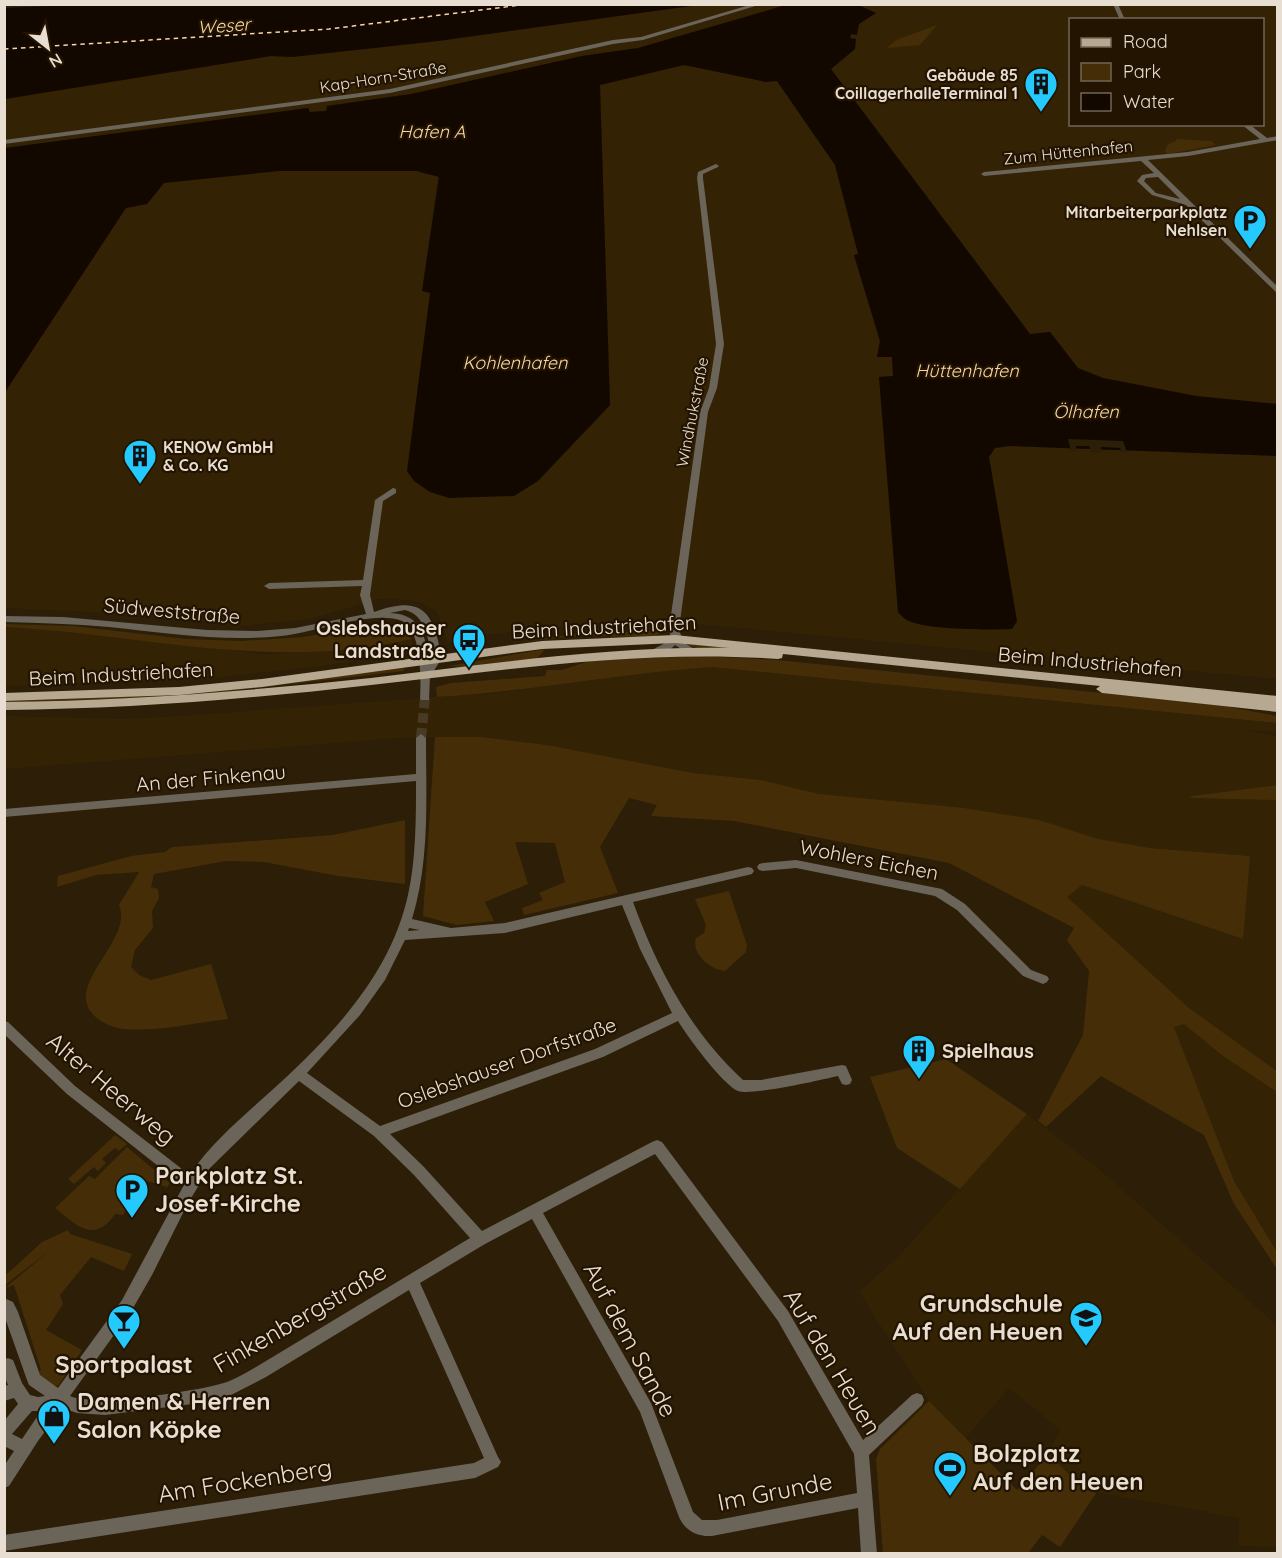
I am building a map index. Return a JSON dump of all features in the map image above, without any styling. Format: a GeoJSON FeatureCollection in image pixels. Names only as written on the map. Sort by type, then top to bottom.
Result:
{"type":"FeatureCollection","features":[{"type":"Feature","properties":{"kind":"main road","name":"Beim Industriehafen"},"geometry":{"type":"LineString","coordinates":[[4,697],[179,691],[262,683],[562,643],[675,639],[777,647],[1278,700]]}},
{"type":"Feature","properties":{"kind":"main road"},"geometry":{"type":"LineString","coordinates":[[546,661],[548,653],[562,643]]}},
{"type":"Feature","properties":{"kind":"main road","name":"Beim Industriehafen"},"geometry":{"type":"LineString","coordinates":[[4,706],[171,701],[546,661],[655,652],[694,652],[770,655],[1278,708]]}},
{"type":"Feature","properties":{"kind":"street","name":"Kap-Horn-Straße"},"geometry":{"type":"LineString","coordinates":[[4,142],[401,89],[613,42],[641,39],[760,4]]}},
{"type":"Feature","properties":{"kind":"street"},"geometry":{"type":"LineString","coordinates":[[1115,4],[1121,18]]}},
{"type":"Feature","properties":{"kind":"street"},"geometry":{"type":"LineString","coordinates":[[1247,126],[1265,140]]}},
{"type":"Feature","properties":{"kind":"street","name":"Zum Hüttenhafen"},"geometry":{"type":"LineString","coordinates":[[984,174],[1154,157],[1278,138]]}},
{"type":"Feature","properties":{"kind":"street"},"geometry":{"type":"LineString","coordinates":[[1142,158],[1278,292]]}},
{"type":"Feature","properties":{"kind":"street","name":"Windhukstraße"},"geometry":{"type":"LineString","coordinates":[[675,639],[675,616],[692,490],[704,412],[713,388],[720,344],[700,178],[700,172],[716,166]]}},
{"type":"Feature","properties":{"kind":"street"},"geometry":{"type":"LineString","coordinates":[[1160,175],[1141,178],[1154,194],[1189,204]]}},
{"type":"Feature","properties":{"kind":"street"},"geometry":{"type":"LineString","coordinates":[[371,616],[365,595],[379,500],[393,491]]}},
{"type":"Feature","properties":{"kind":"street"},"geometry":{"type":"LineString","coordinates":[[269,586],[367,583]]}},
{"type":"Feature","properties":{"kind":"street","name":"Südweststraße"},"geometry":{"type":"LineString","coordinates":[[4,619],[81,621],[207,636],[246,636],[321,627],[371,616],[398,607],[423,614],[431,627],[437,658]]}},
{"type":"Feature","properties":{"kind":"street","name":"Südweststraße"},"geometry":{"type":"LineString","coordinates":[[371,616],[399,617],[411,623],[418,632],[426,675]]}},
{"type":"Feature","properties":{"kind":"street"},"geometry":{"type":"LineString","coordinates":[[655,652],[668,646],[675,639],[680,647],[694,652]]}},
{"type":"Feature","properties":{"kind":"street"},"geometry":{"type":"LineString","coordinates":[[424,698],[426,675],[437,658]]}},
{"type":"Feature","properties":{"kind":"street"},"geometry":{"type":"LineString","coordinates":[[4,1481],[23,1448],[61,1399],[128,1304],[153,1262],[194,1180],[219,1149],[354,1016],[382,975],[402,936],[413,895],[422,738]]}},
{"type":"Feature","properties":{"kind":"street","name":"An der Finkenau"},"geometry":{"type":"LineString","coordinates":[[4,813],[420,777]]}},
{"type":"Feature","properties":{"kind":"street","name":"Wohlers Eichen"},"geometry":{"type":"LineString","coordinates":[[763,867],[782,864],[806,865],[938,892],[961,907],[1027,973],[1043,979]]}},
{"type":"Feature","properties":{"kind":"street"},"geometry":{"type":"LineString","coordinates":[[402,936],[505,928],[748,871]]}},
{"type":"Feature","properties":{"kind":"street"},"geometry":{"type":"LineString","coordinates":[[626,899],[644,950],[681,1014],[723,1072],[740,1086],[761,1085],[842,1070],[846,1080]]}},
{"type":"Feature","properties":{"kind":"street"},"geometry":{"type":"LineString","coordinates":[[406,922],[452,931]]}},
{"type":"Feature","properties":{"kind":"street","name":"Oslebshauser Dorfstraße"},"geometry":{"type":"LineString","coordinates":[[380,1132],[582,1060],[681,1014]]}},
{"type":"Feature","properties":{"kind":"street","name":"Alter Heerweg"},"geometry":{"type":"LineString","coordinates":[[4,1026],[71,1090],[177,1173],[194,1180]]}},
{"type":"Feature","properties":{"kind":"street"},"geometry":{"type":"LineString","coordinates":[[298,1073],[380,1132],[420,1171],[480,1239]]}},
{"type":"Feature","properties":{"kind":"street","name":"Auf den Heuen"},"geometry":{"type":"LineString","coordinates":[[535,1211],[657,1146],[783,1316],[861,1452],[869,1554]]}},
{"type":"Feature","properties":{"kind":"street","name":"Finkenbergstraße"},"geometry":{"type":"LineString","coordinates":[[61,1399],[77,1406],[105,1408],[200,1396],[231,1388],[480,1239],[535,1211]]}},
{"type":"Feature","properties":{"kind":"street","name":"Auf dem Sande"},"geometry":{"type":"LineString","coordinates":[[535,1211],[646,1408],[687,1516],[694,1526]]}},
{"type":"Feature","properties":{"kind":"street","name":"Am Fockenberg"},"geometry":{"type":"LineString","coordinates":[[4,1543],[475,1470],[493,1462],[411,1280]]}},
{"type":"Feature","properties":{"kind":"street"},"geometry":{"type":"LineString","coordinates":[[4,1305],[8,1307],[13,1317],[34,1380],[61,1399]]}},
{"type":"Feature","properties":{"kind":"street"},"geometry":{"type":"LineString","coordinates":[[25,1358],[6,1366],[11,1391],[27,1404],[41,1406],[61,1399]]}},
{"type":"Feature","properties":{"kind":"street"},"geometry":{"type":"LineString","coordinates":[[861,1452],[917,1400]]}},
{"type":"Feature","properties":{"kind":"street"},"geometry":{"type":"LineString","coordinates":[[4,1433],[27,1404]]}},
{"type":"Feature","properties":{"kind":"street"},"geometry":{"type":"LineString","coordinates":[[4,1438],[23,1448]]}},
{"type":"Feature","properties":{"kind":"street","name":"Im Grunde"},"geometry":{"type":"LineString","coordinates":[[694,1526],[704,1530],[717,1528],[866,1499]]}},
{"type":"Feature","properties":{"kind":"shaded area"},"geometry":{"type":"Polygon","coordinates":[[[698,5],[786,5],[638,48],[582,56],[411,94],[327,106],[327,111],[309,112],[307,108],[5,148],[5,99],[271,56],[292,57],[438,41],[698,5]]]}},
{"type":"Feature","properties":{"kind":"shaded area"},"geometry":{"type":"Polygon","coordinates":[[[856,5],[1277,5],[1277,404],[1196,396],[1103,378],[1078,368],[1050,332],[1030,334],[831,69],[855,49],[850,34],[861,21],[875,13],[856,5]]]}},
{"type":"Feature","properties":{"kind":"shaded area"},"geometry":{"type":"Polygon","coordinates":[[[684,65],[766,81],[777,81],[835,165],[859,255],[854,256],[880,341],[877,356],[892,357],[894,376],[879,377],[898,612],[907,621],[1012,629],[1017,621],[989,457],[995,448],[1009,446],[1277,456],[1277,679],[687,623],[593,623],[485,635],[448,643],[437,612],[422,603],[409,600],[379,599],[309,619],[243,626],[93,612],[5,608],[5,392],[126,207],[147,204],[164,183],[175,180],[279,171],[417,170],[426,175],[438,175],[422,291],[430,293],[584,429],[591,427],[610,405],[600,85],[684,65]]]}},
{"type":"Feature","properties":{"kind":"shaded area"},"geometry":{"type":"Polygon","coordinates":[[[5,628],[48,629],[263,654],[349,650],[412,639],[413,645],[412,652],[314,667],[201,679],[5,686],[5,628]]]}},
{"type":"Feature","properties":{"kind":"shaded area"},"geometry":{"type":"Polygon","coordinates":[[[712,667],[1277,723],[1277,732],[1244,730],[1277,736],[1277,785],[1191,796],[1192,798],[1277,800],[1277,1071],[1189,1008],[1066,897],[1082,885],[1242,939],[1249,856],[1150,848],[819,794],[761,780],[693,773],[547,745],[482,737],[399,738],[5,769],[5,716],[124,719],[180,716],[496,693],[674,669],[712,667]]]}},
{"type":"Feature","properties":{"kind":"shaded area"},"geometry":{"type":"Polygon","coordinates":[[[1184,1023],[1223,1056],[1277,1092],[1277,1252],[1234,1181],[1174,1027],[1184,1023]]]}},
{"type":"Feature","properties":{"kind":"shaded area","name":"Grundschule Auf den Heuen"},"geometry":{"type":"Polygon","coordinates":[[[1027,1114],[1094,1165],[1277,1325],[1277,1547],[1238,1546],[1239,1518],[1086,1490],[1048,1454],[1060,1430],[1009,1388],[965,1439],[929,1401],[859,1292],[897,1258],[1027,1114]]]}},
{"type":"Feature","properties":{"kind":"green space"},"geometry":{"type":"Polygon","coordinates":[[[937,25],[920,45],[887,48],[896,40],[937,25]]]}},
{"type":"Feature","properties":{"kind":"green space"},"geometry":{"type":"Polygon","coordinates":[[[1176,139],[1211,141],[1216,145],[1168,154],[1165,151],[1168,144],[1176,139]]]}},
{"type":"Feature","properties":{"kind":"green space"},"geometry":{"type":"Polygon","coordinates":[[[384,622],[399,625],[412,639],[360,648],[308,652],[258,652],[4,627],[5,624],[73,626],[186,639],[241,641],[304,637],[384,622]]]}},
{"type":"Feature","properties":{"kind":"green space"},"geometry":{"type":"Polygon","coordinates":[[[666,631],[652,637],[577,636],[513,643],[577,634],[666,631]]]}},
{"type":"Feature","properties":{"kind":"green space"},"geometry":{"type":"Polygon","coordinates":[[[687,644],[785,651],[971,673],[789,654],[703,649],[687,644]]]}},
{"type":"Feature","properties":{"kind":"green space"},"geometry":{"type":"Polygon","coordinates":[[[545,649],[537,659],[466,667],[449,666],[545,649]]]}},
{"type":"Feature","properties":{"kind":"green space"},"geometry":{"type":"Polygon","coordinates":[[[702,656],[777,660],[1219,705],[1277,716],[1278,723],[712,667],[437,697],[436,687],[451,683],[545,676],[547,670],[562,670],[592,660],[702,656]]]}},
{"type":"Feature","properties":{"kind":"green space"},"geometry":{"type":"Polygon","coordinates":[[[404,668],[404,671],[179,697],[5,703],[5,700],[105,697],[204,690],[404,668]]]}},
{"type":"Feature","properties":{"kind":"green space"},"geometry":{"type":"Polygon","coordinates":[[[1026,678],[1151,689],[1219,696],[1220,698],[1026,678]]]}},
{"type":"Feature","properties":{"kind":"green space"},"geometry":{"type":"Polygon","coordinates":[[[435,737],[482,737],[547,745],[693,773],[761,780],[819,794],[964,808],[1039,820],[1098,839],[1150,848],[1250,856],[1243,939],[1082,885],[1067,897],[1189,1008],[1277,1071],[1277,1092],[1223,1056],[1184,1024],[1174,1027],[1234,1181],[1277,1252],[1277,1269],[1234,1204],[1204,1135],[1101,1076],[1046,1127],[1038,1121],[1083,1035],[1089,971],[1067,940],[1074,928],[949,863],[734,821],[651,816],[657,805],[629,798],[600,847],[618,893],[524,915],[522,908],[543,900],[539,893],[565,882],[555,843],[515,842],[528,884],[485,902],[494,921],[457,925],[423,916],[435,737]]]}},
{"type":"Feature","properties":{"kind":"green space"},"geometry":{"type":"Polygon","coordinates":[[[1277,785],[1277,800],[1191,798],[1191,796],[1277,785]]]}},
{"type":"Feature","properties":{"kind":"green space"},"geometry":{"type":"Polygon","coordinates":[[[405,820],[405,884],[338,876],[264,862],[226,861],[154,874],[151,887],[158,889],[159,898],[152,911],[153,928],[135,950],[131,967],[139,975],[151,980],[211,964],[228,1019],[163,1028],[123,1029],[100,1021],[88,1007],[86,993],[91,979],[117,934],[121,919],[119,905],[139,872],[96,875],[57,887],[58,876],[131,856],[165,852],[172,847],[333,835],[405,820]]]}},
{"type":"Feature","properties":{"kind":"green space"},"geometry":{"type":"Polygon","coordinates":[[[729,891],[747,945],[746,952],[725,971],[708,964],[696,950],[696,938],[704,933],[706,925],[695,899],[729,891]]]}},
{"type":"Feature","properties":{"kind":"green space"},"geometry":{"type":"Polygon","coordinates":[[[946,1059],[1027,1114],[960,1189],[897,1148],[870,1077],[946,1059]]]}},
{"type":"Feature","properties":{"kind":"green space"},"geometry":{"type":"Polygon","coordinates":[[[115,1135],[127,1144],[119,1151],[115,1148],[102,1159],[106,1163],[98,1171],[94,1167],[74,1184],[68,1179],[115,1135]]]}},
{"type":"Feature","properties":{"kind":"green space"},"geometry":{"type":"Polygon","coordinates":[[[127,1147],[170,1183],[167,1187],[143,1180],[123,1215],[115,1214],[100,1228],[92,1230],[77,1225],[55,1208],[89,1176],[95,1179],[127,1147]]]}},
{"type":"Feature","properties":{"kind":"green space"},"geometry":{"type":"Polygon","coordinates":[[[68,1230],[70,1234],[132,1254],[124,1271],[91,1257],[60,1295],[63,1304],[46,1330],[82,1350],[58,1386],[51,1385],[36,1373],[41,1370],[14,1285],[5,1288],[49,1251],[5,1285],[5,1273],[7,1274],[42,1242],[68,1230]]]}},
{"type":"Feature","properties":{"kind":"green space"},"geometry":{"type":"Polygon","coordinates":[[[929,1401],[1017,1490],[1048,1454],[1086,1490],[1097,1492],[1060,1547],[1042,1535],[1028,1553],[883,1553],[876,1459],[880,1449],[929,1401]]]}},
{"type":"Feature","properties":{"kind":"water","name":"Weser"},"geometry":{"type":"Polygon","coordinates":[[[698,4],[438,41],[292,57],[271,56],[5,99],[5,8],[72,5],[698,4]]]}},
{"type":"Feature","properties":{"kind":"water"},"geometry":{"type":"Polygon","coordinates":[[[856,4],[876,13],[859,24],[857,35],[851,34],[850,38],[856,39],[855,49],[831,69],[1030,334],[1050,332],[1078,368],[1103,378],[1196,396],[1277,404],[1277,456],[1009,446],[995,448],[989,457],[1017,621],[1012,629],[930,626],[908,620],[898,612],[879,377],[893,376],[892,357],[877,357],[880,341],[854,255],[858,254],[835,165],[777,81],[766,82],[684,65],[600,85],[610,405],[538,481],[514,496],[449,498],[430,492],[414,481],[407,471],[430,293],[422,291],[439,177],[417,171],[279,171],[164,183],[147,204],[126,208],[5,392],[5,148],[308,108],[310,112],[326,111],[327,106],[411,94],[582,56],[638,48],[786,5],[856,4]]]}},
{"type":"Feature","properties":{"kind":"pier"},"geometry":{"type":"Polygon","coordinates":[[[1068,439],[1123,441],[1127,452],[1122,452],[1120,448],[1101,447],[1102,453],[1091,452],[1089,446],[1076,446],[1076,451],[1071,451],[1068,439]]]}},
{"type":"Feature","properties":{"kind":"ferry route"},"geometry":{"type":"LineString","coordinates":[[4,49],[329,29],[529,4]]}},
{"type":"Feature","properties":{"kind":"tunnel"},"geometry":{"type":"LineString","coordinates":[[421,738],[425,698]]}},
{"type":"Feature","properties":{"kind":"place","name":"Gebäude 85 CoillagerhalleTerminal 1"},"geometry":{"type":"Point","coordinates":[1041,113]}},
{"type":"Feature","properties":{"kind":"place","name":"Mitarbeiterparkplatz Nehlsen"},"geometry":{"type":"Point","coordinates":[1250,250]}},
{"type":"Feature","properties":{"kind":"place","name":"KENOW GmbH & Co. KG"},"geometry":{"type":"Point","coordinates":[140,485]}},
{"type":"Feature","properties":{"kind":"place","name":"Oslebshauser Landstraße"},"geometry":{"type":"Point","coordinates":[469,669]}},
{"type":"Feature","properties":{"kind":"place","name":"Spielhaus"},"geometry":{"type":"Point","coordinates":[919,1080]}},
{"type":"Feature","properties":{"kind":"place","name":"Parkplatz St. Josef-Kirche"},"geometry":{"type":"Point","coordinates":[132,1219]}},
{"type":"Feature","properties":{"kind":"place","name":"Grundschule Auf den Heuen"},"geometry":{"type":"Point","coordinates":[1086,1347]}},
{"type":"Feature","properties":{"kind":"place","name":"Sportpalast"},"geometry":{"type":"Point","coordinates":[124,1350]}},
{"type":"Feature","properties":{"kind":"place","name":"Damen & Herren Salon Köpke"},"geometry":{"type":"Point","coordinates":[54,1445]}},
{"type":"Feature","properties":{"kind":"place","name":"Bolzplatz Auf den Heuen"},"geometry":{"type":"Point","coordinates":[950,1497]}},
{"type":"Feature","properties":{"kind":"water label","name":"Hafen A"},"geometry":{"type":"Point","coordinates":[432,132]}},
{"type":"Feature","properties":{"kind":"water label","name":"Kohlenhafen"},"geometry":{"type":"Point","coordinates":[515,363]}},
{"type":"Feature","properties":{"kind":"water label","name":"Hüttenhafen"},"geometry":{"type":"Point","coordinates":[967,371]}},
{"type":"Feature","properties":{"kind":"water label","name":"Ölhafen"},"geometry":{"type":"Point","coordinates":[1086,412]}}]}
